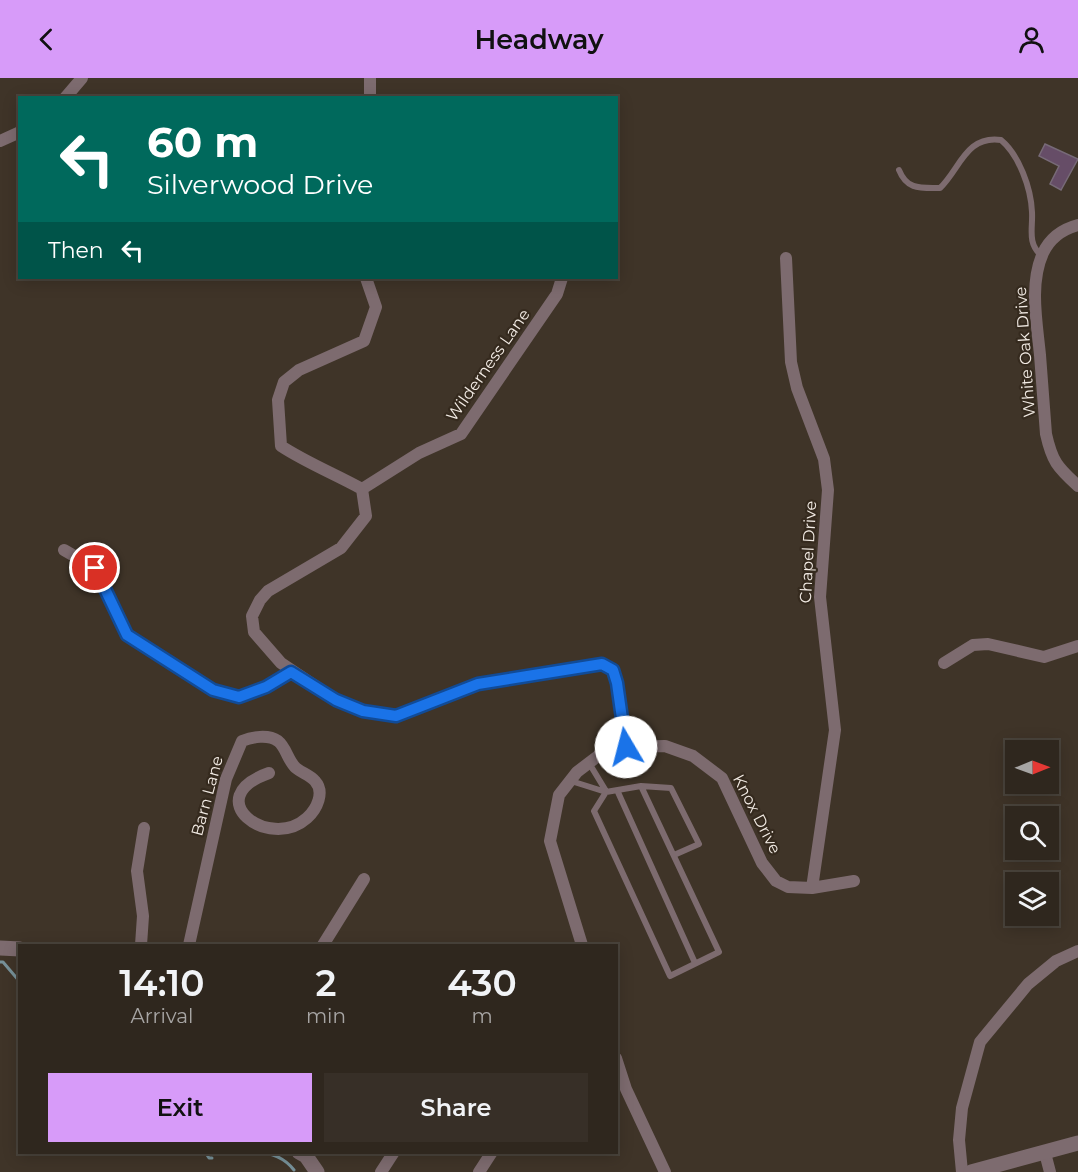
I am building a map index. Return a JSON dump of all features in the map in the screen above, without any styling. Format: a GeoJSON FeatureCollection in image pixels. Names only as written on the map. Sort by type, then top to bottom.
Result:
{"type":"FeatureCollection","features":[{"type":"Feature","properties":{"kind":"street"},"geometry":{"type":"LineString","coordinates":[[67,96],[82,78]]}},
{"type":"Feature","properties":{"kind":"street"},"geometry":{"type":"LineString","coordinates":[[370,78],[370,96]]}},
{"type":"Feature","properties":{"kind":"street"},"geometry":{"type":"LineString","coordinates":[[0,141],[18,133]]}},
{"type":"Feature","properties":{"kind":"street","name":"White Oak Drive"},"geometry":{"type":"LineString","coordinates":[[1078,225],[1060,232],[1049,242],[1037,275],[1035,306],[1047,434],[1051,453],[1060,470],[1078,486]]}},
{"type":"Feature","properties":{"kind":"street","name":"Chapel Drive"},"geometry":{"type":"LineString","coordinates":[[786,258],[791,362],[797,388],[824,459],[828,490],[820,597],[835,730],[812,888]]}},
{"type":"Feature","properties":{"kind":"street"},"geometry":{"type":"LineString","coordinates":[[366,279],[376,307],[364,341],[299,370],[284,382],[279,400],[280,446],[362,489],[366,516],[341,548],[268,591],[254,608],[252,616],[254,632],[291,672],[336,700],[363,711],[396,716],[478,684],[602,664],[613,670],[617,683],[626,747]]}},
{"type":"Feature","properties":{"kind":"street","name":"Wilderness Lane"},"geometry":{"type":"LineString","coordinates":[[362,489],[419,453],[461,435],[557,294],[562,279]]}},
{"type":"Feature","properties":{"kind":"street"},"geometry":{"type":"LineString","coordinates":[[64,550],[95,568],[127,635],[213,690],[239,697],[266,687],[291,672]]}},
{"type":"Feature","properties":{"kind":"street"},"geometry":{"type":"LineString","coordinates":[[944,663],[973,645],[988,644],[1044,657],[1078,646]]}},
{"type":"Feature","properties":{"kind":"street","name":"Barn Lane"},"geometry":{"type":"LineString","coordinates":[[189,944],[226,779],[242,741],[252,737],[266,737],[278,741],[295,767],[316,782],[320,792],[317,805],[303,822],[287,828],[265,828],[252,822],[243,814],[238,803],[240,793],[253,779],[269,773]]}},
{"type":"Feature","properties":{"kind":"street","name":"Knox Drive"},"geometry":{"type":"LineString","coordinates":[[582,944],[550,841],[559,795],[577,772],[598,756],[626,747],[665,746],[693,756],[722,778],[762,863],[776,881],[788,887],[812,888]]}},
{"type":"Feature","properties":{"kind":"street"},"geometry":{"type":"LineString","coordinates":[[141,944],[143,916],[137,871],[144,828]]}},
{"type":"Feature","properties":{"kind":"street"},"geometry":{"type":"LineString","coordinates":[[324,944],[364,879]]}},
{"type":"Feature","properties":{"kind":"street"},"geometry":{"type":"LineString","coordinates":[[812,888],[854,881]]}},
{"type":"Feature","properties":{"kind":"street"},"geometry":{"type":"LineString","coordinates":[[0,948],[18,949]]}},
{"type":"Feature","properties":{"kind":"street"},"geometry":{"type":"LineString","coordinates":[[962,1172],[959,1140],[962,1108],[980,1042],[1028,984],[1056,961],[1078,951]]}},
{"type":"Feature","properties":{"kind":"street"},"geometry":{"type":"LineString","coordinates":[[618,1064],[626,1089],[665,1172]]}},
{"type":"Feature","properties":{"kind":"street"},"geometry":{"type":"LineString","coordinates":[[970,1172],[1078,1143]]}},
{"type":"Feature","properties":{"kind":"street"},"geometry":{"type":"LineString","coordinates":[[1045,1153],[1050,1172]]}},
{"type":"Feature","properties":{"kind":"street"},"geometry":{"type":"LineString","coordinates":[[302,1154],[317,1172]]}},
{"type":"Feature","properties":{"kind":"street"},"geometry":{"type":"LineString","coordinates":[[381,1172],[393,1154]]}},
{"type":"Feature","properties":{"kind":"street"},"geometry":{"type":"LineString","coordinates":[[478,1172],[491,1154]]}},
{"type":"Feature","properties":{"kind":"lane"},"geometry":{"type":"LineString","coordinates":[[899,170],[904,181],[910,185],[940,188],[968,151],[977,143],[985,140],[1001,140],[1011,150],[1023,171],[1032,210],[1030,232],[1032,243],[1042,256]]}},
{"type":"Feature","properties":{"kind":"lane"},"geometry":{"type":"LineString","coordinates":[[589,763],[606,792]]}},
{"type":"Feature","properties":{"kind":"lane"},"geometry":{"type":"LineString","coordinates":[[570,781],[606,792],[641,786],[670,788],[699,844],[674,855]]}},
{"type":"Feature","properties":{"kind":"lane"},"geometry":{"type":"LineString","coordinates":[[606,792],[594,812],[670,976],[719,952],[641,786]]}},
{"type":"Feature","properties":{"kind":"lane"},"geometry":{"type":"LineString","coordinates":[[617,790],[695,963]]}},
{"type":"Feature","properties":{"kind":"building"},"geometry":{"type":"Polygon","coordinates":[[[1045,144],[1078,159],[1061,190],[1050,184],[1059,166],[1039,156],[1045,144]]]}},
{"type":"Feature","properties":{"kind":"waterway"},"geometry":{"type":"LineString","coordinates":[[0,962],[3,962],[18,980]]}},
{"type":"Feature","properties":{"kind":"waterway"},"geometry":{"type":"LineString","coordinates":[[206,1154],[212,1158]]}},
{"type":"Feature","properties":{"kind":"waterway"},"geometry":{"type":"LineString","coordinates":[[269,1154],[281,1158],[294,1170]]}},
{"type":"Feature","properties":{"kind":"route"},"geometry":{"type":"LineString","coordinates":[[95,568],[127,635],[213,690],[239,697],[266,687],[291,672],[336,700],[363,711],[396,716],[478,684],[602,664],[613,670],[617,683],[626,747]]}}]}
